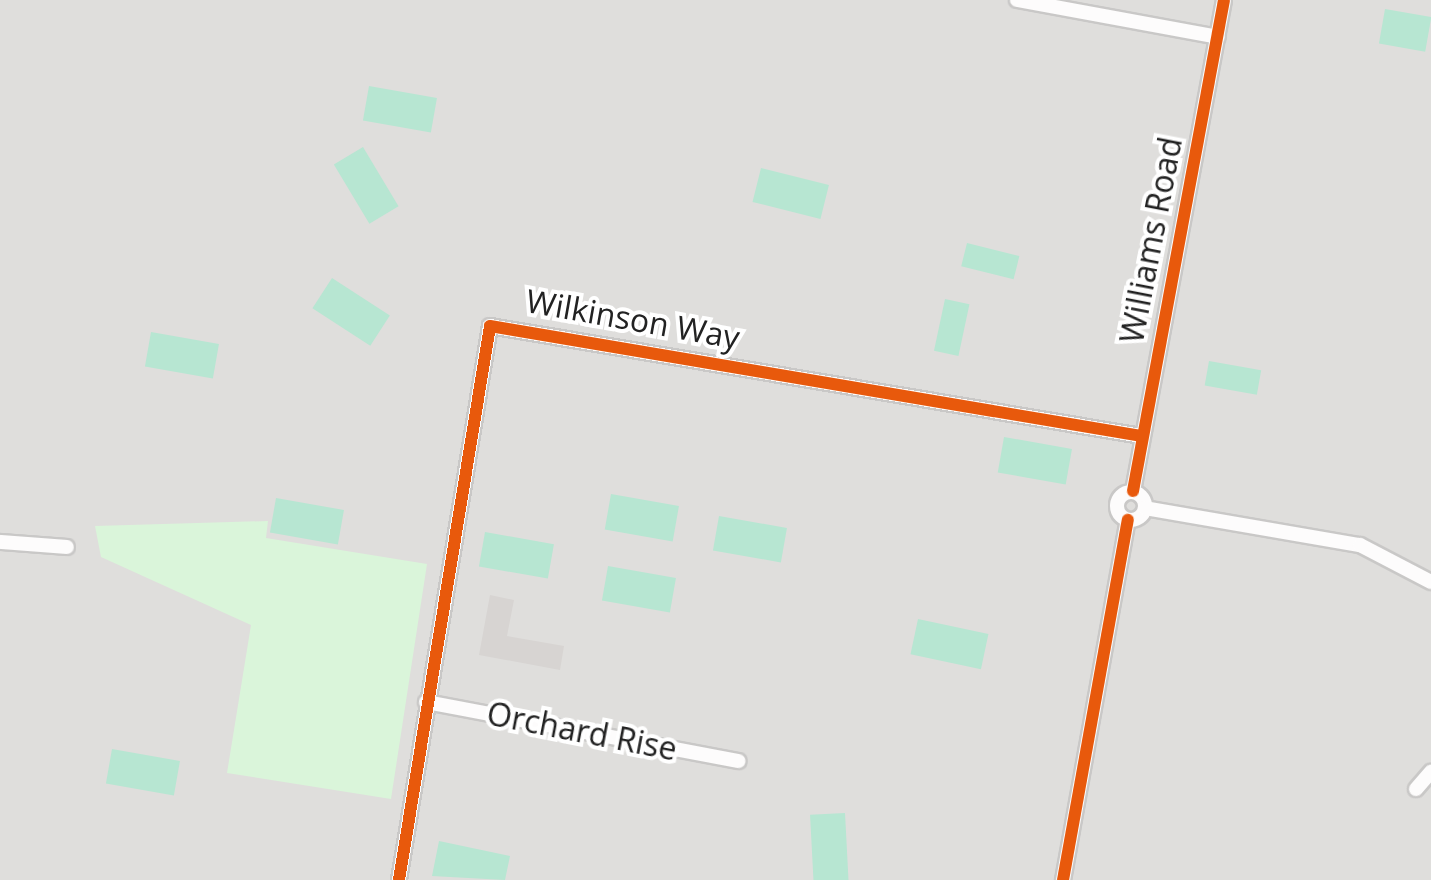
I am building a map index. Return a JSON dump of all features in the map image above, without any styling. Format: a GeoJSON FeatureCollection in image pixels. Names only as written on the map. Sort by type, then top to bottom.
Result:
{"type":"FeatureCollection","features":[{"type":"Feature","properties":{"kind":"street"},"geometry":{"type":"LineString","coordinates":[[1018,0],[1218,36]]}},
{"type":"Feature","properties":{"kind":"street","name":"Williams Road"},"geometry":{"type":"LineString","coordinates":[[1128,520],[1116,505],[1134,491],[1141,436],[1224,0]]}},
{"type":"Feature","properties":{"kind":"street","name":"Wilkinson Way"},"geometry":{"type":"LineString","coordinates":[[400,880],[490,326],[1141,436]]}},
{"type":"Feature","properties":{"kind":"street"},"geometry":{"type":"LineString","coordinates":[[1134,491],[1145,508]]}},
{"type":"Feature","properties":{"kind":"street"},"geometry":{"type":"LineString","coordinates":[[1063,880],[1128,520],[1145,508],[1360,545],[1430,576]]}},
{"type":"Feature","properties":{"kind":"street"},"geometry":{"type":"LineString","coordinates":[[0,542],[66,547]]}},
{"type":"Feature","properties":{"kind":"street","name":"Orchard Rise"},"geometry":{"type":"LineString","coordinates":[[426,702],[738,761]]}},
{"type":"Feature","properties":{"kind":"street"},"geometry":{"type":"LineString","coordinates":[[1416,790],[1431,772]]}},
{"type":"Feature","properties":{"kind":"shaded area"},"geometry":{"type":"Polygon","coordinates":[[[0,0],[1431,0],[1431,880],[0,880],[0,0]]]}},
{"type":"Feature","properties":{"kind":"green space"},"geometry":{"type":"Polygon","coordinates":[[[1385,9],[1431,17],[1425,52],[1379,43],[1385,9]]]}},
{"type":"Feature","properties":{"kind":"green space"},"geometry":{"type":"Polygon","coordinates":[[[369,86],[437,98],[431,132],[363,120],[369,86]]]}},
{"type":"Feature","properties":{"kind":"green space"},"geometry":{"type":"Polygon","coordinates":[[[363,147],[399,206],[369,224],[334,165],[363,147]]]}},
{"type":"Feature","properties":{"kind":"green space"},"geometry":{"type":"Polygon","coordinates":[[[761,168],[829,185],[820,219],[753,202],[761,168]]]}},
{"type":"Feature","properties":{"kind":"green space"},"geometry":{"type":"Polygon","coordinates":[[[967,243],[1019,256],[1014,279],[961,266],[967,243]]]}},
{"type":"Feature","properties":{"kind":"green space"},"geometry":{"type":"Polygon","coordinates":[[[332,278],[390,316],[370,346],[312,308],[332,278]]]}},
{"type":"Feature","properties":{"kind":"green space"},"geometry":{"type":"Polygon","coordinates":[[[945,299],[969,304],[958,356],[934,351],[945,299]]]}},
{"type":"Feature","properties":{"kind":"green space"},"geometry":{"type":"Polygon","coordinates":[[[151,332],[219,344],[213,378],[145,366],[151,332]]]}},
{"type":"Feature","properties":{"kind":"green space"},"geometry":{"type":"Polygon","coordinates":[[[1209,361],[1261,370],[1257,395],[1205,386],[1209,361]]]}},
{"type":"Feature","properties":{"kind":"green space"},"geometry":{"type":"Polygon","coordinates":[[[1004,437],[1072,449],[1066,484],[998,472],[1004,437]]]}},
{"type":"Feature","properties":{"kind":"green space"},"geometry":{"type":"Polygon","coordinates":[[[611,494],[679,506],[673,541],[605,529],[611,494]]]}},
{"type":"Feature","properties":{"kind":"green space"},"geometry":{"type":"Polygon","coordinates":[[[276,498],[344,510],[338,544],[270,532],[276,498]]]}},
{"type":"Feature","properties":{"kind":"green space"},"geometry":{"type":"Polygon","coordinates":[[[719,516],[787,528],[781,562],[713,550],[719,516]]]}},
{"type":"Feature","properties":{"kind":"green space"},"geometry":{"type":"Polygon","coordinates":[[[268,521],[266,538],[427,564],[391,799],[227,773],[251,625],[101,557],[95,526],[268,521]]]}},
{"type":"Feature","properties":{"kind":"green space"},"geometry":{"type":"Polygon","coordinates":[[[485,532],[554,544],[548,579],[479,566],[485,532]]]}},
{"type":"Feature","properties":{"kind":"green space"},"geometry":{"type":"Polygon","coordinates":[[[608,566],[676,578],[670,612],[602,600],[608,566]]]}},
{"type":"Feature","properties":{"kind":"green space"},"geometry":{"type":"Polygon","coordinates":[[[918,619],[988,634],[981,669],[911,654],[918,619]]]}},
{"type":"Feature","properties":{"kind":"green space"},"geometry":{"type":"Polygon","coordinates":[[[112,749],[180,761],[174,795],[106,783],[112,749]]]}},
{"type":"Feature","properties":{"kind":"green space"},"geometry":{"type":"Polygon","coordinates":[[[845,813],[849,880],[813,880],[810,815],[845,813]]]}},
{"type":"Feature","properties":{"kind":"green space"},"geometry":{"type":"Polygon","coordinates":[[[439,841],[510,856],[505,880],[432,876],[439,841]]]}},
{"type":"Feature","properties":{"kind":"building"},"geometry":{"type":"Polygon","coordinates":[[[490,595],[514,600],[507,636],[564,646],[560,670],[479,655],[490,595]]]}},
{"type":"Feature","properties":{"kind":"cycle path"},"geometry":{"type":"LineString","coordinates":[[1133,491],[1224,0]]}},
{"type":"Feature","properties":{"kind":"cycle path"},"geometry":{"type":"LineString","coordinates":[[399,880],[490,326],[1141,436]]}},
{"type":"Feature","properties":{"kind":"cycle path"},"geometry":{"type":"LineString","coordinates":[[1063,880],[1128,520]]}}]}
